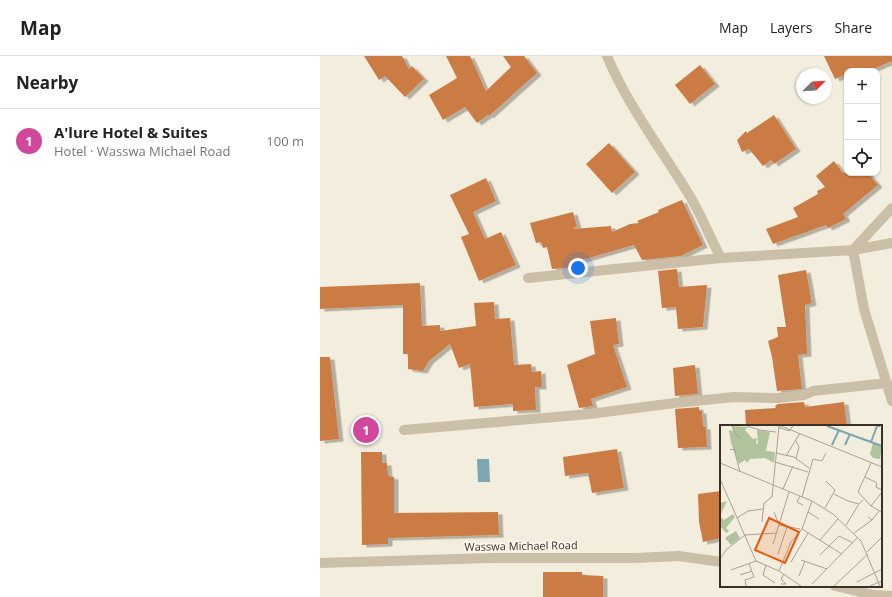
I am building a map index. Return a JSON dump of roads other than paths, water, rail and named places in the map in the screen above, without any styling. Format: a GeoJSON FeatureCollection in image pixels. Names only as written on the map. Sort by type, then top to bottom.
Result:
{"type":"FeatureCollection","features":[{"type":"Feature","properties":{"kind":"street"},"geometry":{"type":"LineString","coordinates":[[607,56],[613,72],[651,137],[687,191],[721,258]]}},
{"type":"Feature","properties":{"kind":"street"},"geometry":{"type":"LineString","coordinates":[[853,250],[892,208]]}},
{"type":"Feature","properties":{"kind":"street"},"geometry":{"type":"LineString","coordinates":[[528,278],[721,258],[853,250],[892,243]]}},
{"type":"Feature","properties":{"kind":"street"},"geometry":{"type":"LineString","coordinates":[[853,250],[864,309],[892,401]]}},
{"type":"Feature","properties":{"kind":"street"},"geometry":{"type":"LineString","coordinates":[[404,430],[590,414],[727,398],[778,398],[804,395],[813,391],[887,383]]}},
{"type":"Feature","properties":{"kind":"street","name":"Wasswa Michael Road"},"geometry":{"type":"LineString","coordinates":[[320,563],[491,558],[636,558],[679,556],[720,562]]}},
{"type":"Feature","properties":{"kind":"street"},"geometry":{"type":"LineString","coordinates":[[839,587],[874,595],[892,596]]}},
{"type":"Feature","properties":{"kind":"water"},"geometry":{"type":"Polygon","coordinates":[[[477,459],[489,459],[490,482],[478,482],[477,459]]]}},
{"type":"Feature","properties":{"kind":"place","name":"A'lure Hotel & Suites"},"geometry":{"type":"Point","coordinates":[366,430]}}]}
